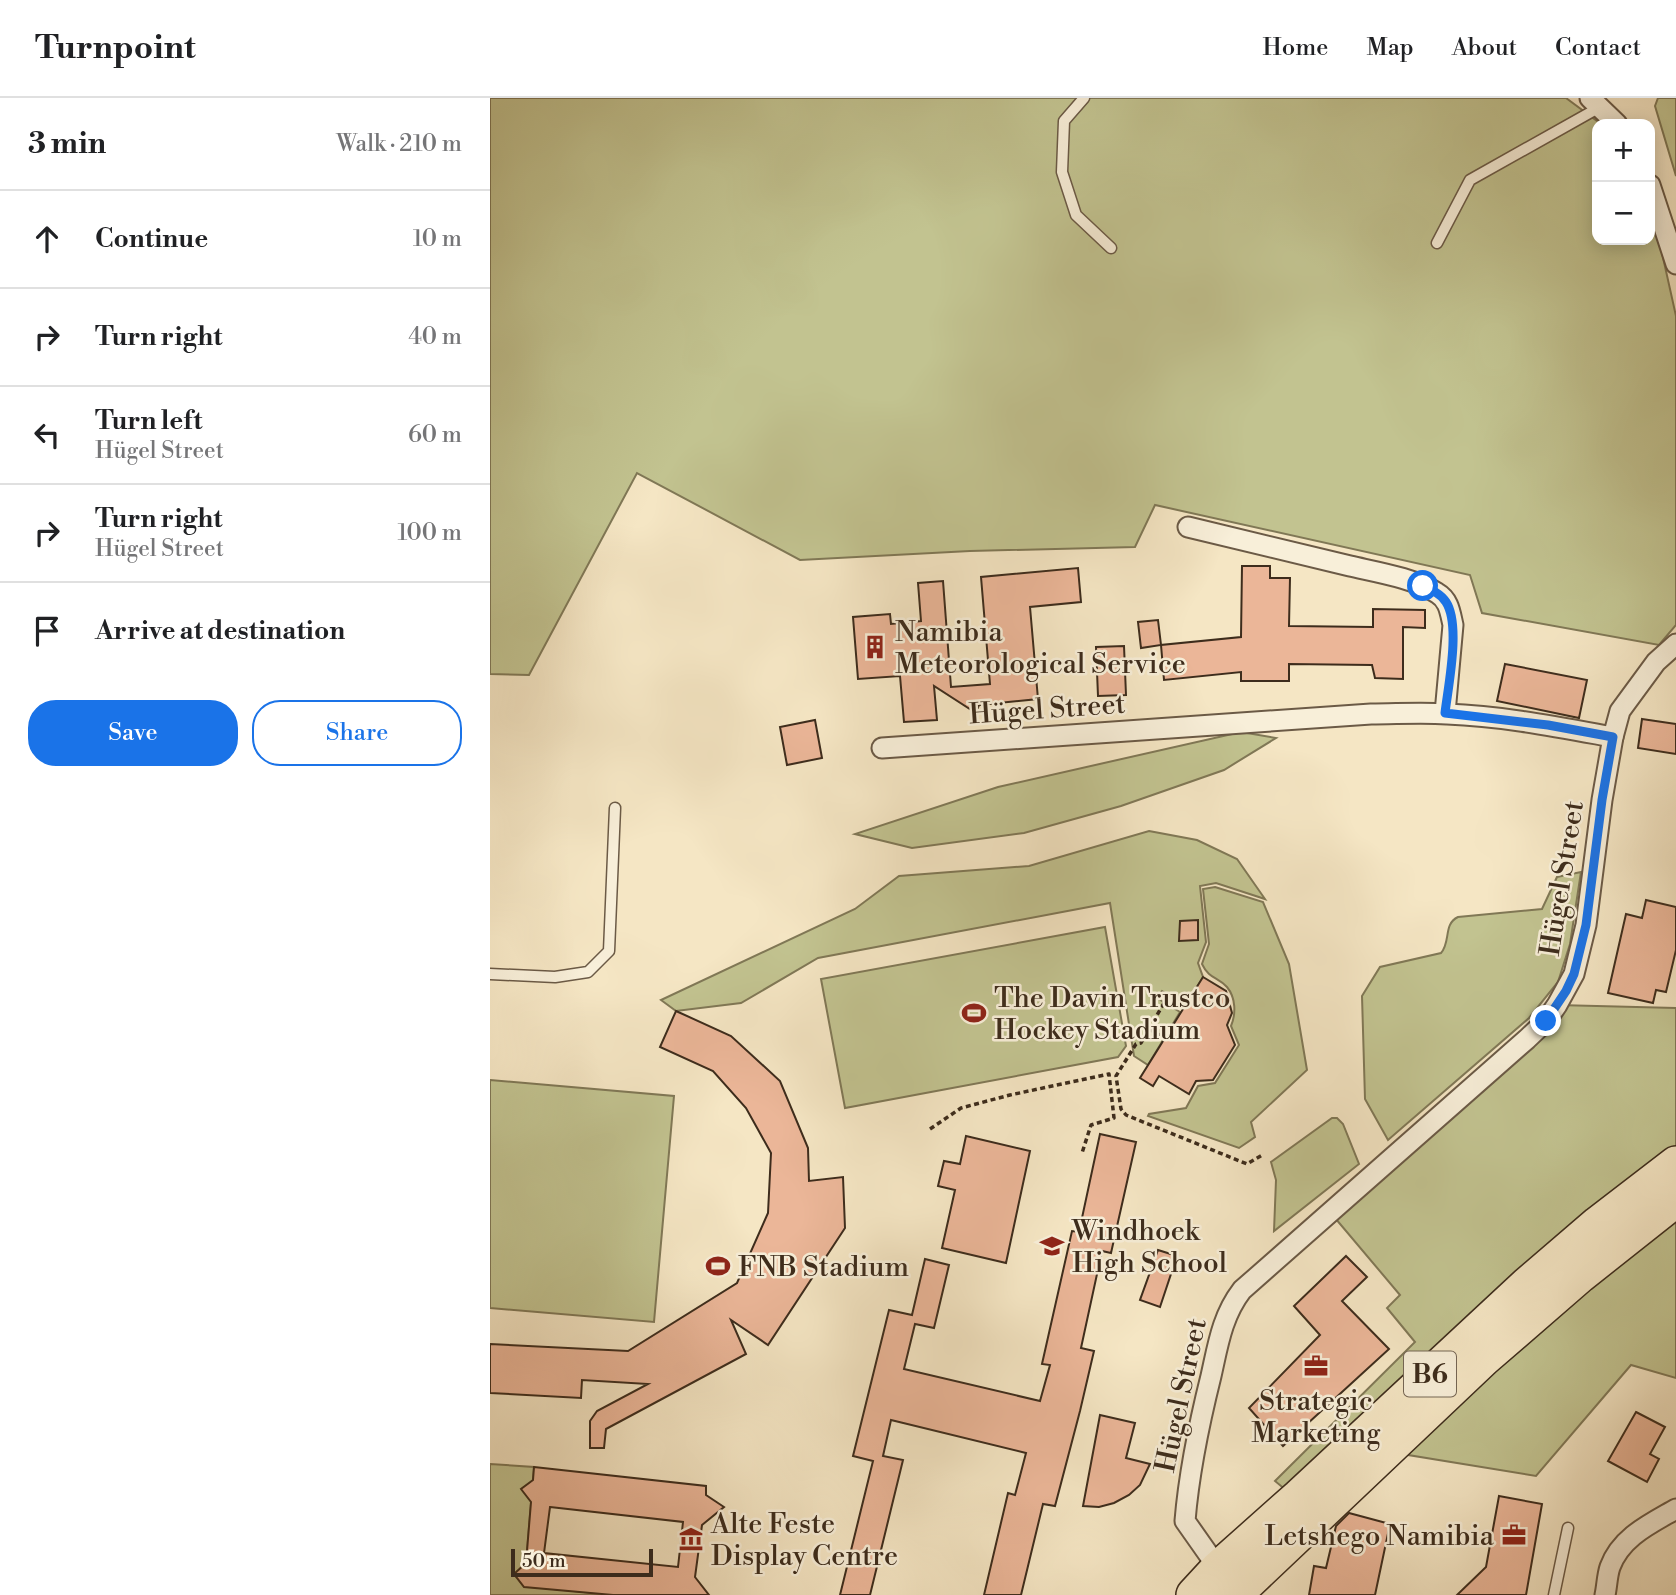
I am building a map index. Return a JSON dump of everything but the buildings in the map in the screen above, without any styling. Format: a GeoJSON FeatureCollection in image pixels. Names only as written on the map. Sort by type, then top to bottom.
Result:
{"type":"FeatureCollection","features":[{"type":"Feature","properties":{"kind":"highway","name":"B6"},"geometry":{"type":"LineString","coordinates":[[1229,1585],[1299,1497],[1527,1284],[1598,1224],[1676,1164]]}},
{"type":"Feature","properties":{"kind":"highway","name":"B6"},"geometry":{"type":"LineString","coordinates":[[1194,1595],[1229,1585],[1580,1275],[1676,1199]]}},
{"type":"Feature","properties":{"kind":"street"},"geometry":{"type":"LineString","coordinates":[[1598,101],[1613,119]]}},
{"type":"Feature","properties":{"kind":"street"},"geometry":{"type":"LineString","coordinates":[[1655,201],[1676,264]]}},
{"type":"Feature","properties":{"kind":"street"},"geometry":{"type":"LineString","coordinates":[[1188,527],[1376,572],[1423,586],[1439,594],[1446,601],[1452,625],[1445,713]]}},
{"type":"Feature","properties":{"kind":"street"},"geometry":{"type":"LineString","coordinates":[[1613,737],[1620,711],[1656,662],[1676,644]]}},
{"type":"Feature","properties":{"kind":"street","name":"Hügel Street"},"geometry":{"type":"LineString","coordinates":[[882,748],[1358,715],[1445,713],[1548,725],[1613,737],[1586,925],[1574,974],[1558,1005],[1527,1039],[1242,1290],[1227,1312],[1200,1420],[1189,1476],[1185,1521],[1229,1585]]}},
{"type":"Feature","properties":{"kind":"street"},"geometry":{"type":"LineString","coordinates":[[1605,1595],[1610,1567],[1624,1543],[1645,1526],[1676,1509]]}},
{"type":"Feature","properties":{"kind":"lane"},"geometry":{"type":"LineString","coordinates":[[1084,98],[1064,121],[1062,173],[1076,215],[1111,248]]}},
{"type":"Feature","properties":{"kind":"lane"},"geometry":{"type":"LineString","coordinates":[[1437,243],[1470,180],[1598,101]]}},
{"type":"Feature","properties":{"kind":"lane"},"geometry":{"type":"LineString","coordinates":[[490,974],[555,977],[588,972],[609,951],[615,808]]}},
{"type":"Feature","properties":{"kind":"lane"},"geometry":{"type":"LineString","coordinates":[[1554,1595],[1568,1528]]}},
{"type":"Feature","properties":{"kind":"path"},"geometry":{"type":"LineString","coordinates":[[1164,1003],[1141,1043],[1136,1044],[1116,1076],[1121,1109],[1126,1115],[1247,1164],[1264,1154]]}},
{"type":"Feature","properties":{"kind":"path"},"geometry":{"type":"LineString","coordinates":[[1149,1029],[1165,1038]]}},
{"type":"Feature","properties":{"kind":"path"},"geometry":{"type":"LineString","coordinates":[[930,1129],[961,1108],[1109,1074],[1114,1118],[1091,1125],[1082,1153]]}},
{"type":"Feature","properties":{"kind":"green space"},"geometry":{"type":"Polygon","coordinates":[[[490,98],[1566,98],[1594,119],[1592,119],[1592,245],[1655,245],[1655,232],[1660,244],[1676,316],[1676,625],[1659,645],[1482,613],[1470,575],[1155,505],[1135,547],[970,551],[800,560],[637,473],[529,675],[490,674],[490,98]]]}},
{"type":"Feature","properties":{"kind":"green space"},"geometry":{"type":"Polygon","coordinates":[[[1658,98],[1676,98],[1676,176],[1655,106],[1658,98]]]}},
{"type":"Feature","properties":{"kind":"green space"},"geometry":{"type":"Polygon","coordinates":[[[1241,732],[1276,738],[1224,770],[1121,806],[1024,833],[912,848],[855,834],[998,787],[1241,732]]]}},
{"type":"Feature","properties":{"kind":"green space"},"geometry":{"type":"Polygon","coordinates":[[[1149,831],[1197,840],[1237,859],[1265,899],[1216,883],[1200,886],[1206,942],[1198,963],[1203,977],[1186,1006],[1162,991],[1157,998],[1180,1012],[1148,1065],[1134,1056],[1110,903],[818,958],[741,1003],[676,1011],[661,1000],[855,909],[899,876],[1029,866],[1149,831]]]}},
{"type":"Feature","properties":{"kind":"green space"},"geometry":{"type":"Polygon","coordinates":[[[1581,872],[1570,944],[1558,982],[1529,1018],[1388,1140],[1365,1099],[1362,996],[1380,967],[1441,953],[1446,944],[1450,924],[1458,917],[1542,909],[1557,877],[1581,872]]]}},
{"type":"Feature","properties":{"kind":"green space"},"geometry":{"type":"Polygon","coordinates":[[[1215,887],[1263,902],[1289,964],[1307,1070],[1251,1122],[1255,1137],[1239,1148],[1148,1116],[1186,1108],[1198,1086],[1215,1083],[1239,1045],[1231,1026],[1234,1016],[1232,996],[1227,987],[1208,973],[1202,964],[1209,944],[1203,889],[1215,887]]]}},
{"type":"Feature","properties":{"kind":"green space","name":"The Davin Trustco Hockey Stadium"},"geometry":{"type":"Polygon","coordinates":[[[1105,927],[1126,1046],[1118,1057],[845,1108],[821,979],[1105,927]]]}},
{"type":"Feature","properties":{"kind":"green space"},"geometry":{"type":"Polygon","coordinates":[[[1557,1005],[1676,1008],[1676,1149],[1287,1491],[1275,1481],[1415,1342],[1387,1308],[1400,1295],[1330,1212],[1557,1005]]]}},
{"type":"Feature","properties":{"kind":"green space"},"geometry":{"type":"Polygon","coordinates":[[[490,1080],[674,1096],[654,1322],[490,1308],[490,1080]]]}},
{"type":"Feature","properties":{"kind":"green space"},"geometry":{"type":"Polygon","coordinates":[[[1332,1118],[1337,1118],[1343,1124],[1359,1164],[1274,1231],[1276,1180],[1271,1162],[1332,1118]]]}},
{"type":"Feature","properties":{"kind":"green space"},"geometry":{"type":"Polygon","coordinates":[[[1676,1201],[1676,1378],[1631,1365],[1536,1476],[1396,1453],[1676,1201]]]}},
{"type":"Feature","properties":{"kind":"green space"},"geometry":{"type":"Polygon","coordinates":[[[490,1464],[534,1467],[526,1563],[514,1574],[524,1586],[613,1595],[490,1595],[490,1464]]]}},
{"type":"Feature","properties":{"kind":"place","name":"Namibia Meteorological Service"},"geometry":{"type":"Point","coordinates":[875,647]}},
{"type":"Feature","properties":{"kind":"place","name":"The Davin Trustco Hockey Stadium"},"geometry":{"type":"Point","coordinates":[974,1013]}},
{"type":"Feature","properties":{"kind":"place","name":"Windhoek High School"},"geometry":{"type":"Point","coordinates":[1052,1246]}},
{"type":"Feature","properties":{"kind":"place","name":"FNB Stadium"},"geometry":{"type":"Point","coordinates":[718,1266]}},
{"type":"Feature","properties":{"kind":"place","name":"Strategic Marketing"},"geometry":{"type":"Point","coordinates":[1316,1366]}},
{"type":"Feature","properties":{"kind":"place","name":"Letshego Namibia"},"geometry":{"type":"Point","coordinates":[1514,1535]}},
{"type":"Feature","properties":{"kind":"place","name":"Alte Feste Display Centre"},"geometry":{"type":"Point","coordinates":[691,1539]}},
{"type":"Feature","properties":{"kind":"route"},"geometry":{"type":"LineString","coordinates":[[1423,586],[1439,594],[1450,610],[1452,645],[1445,713],[1548,725],[1613,737],[1586,925],[1574,974],[1558,1005],[1546,1021]]}}]}
